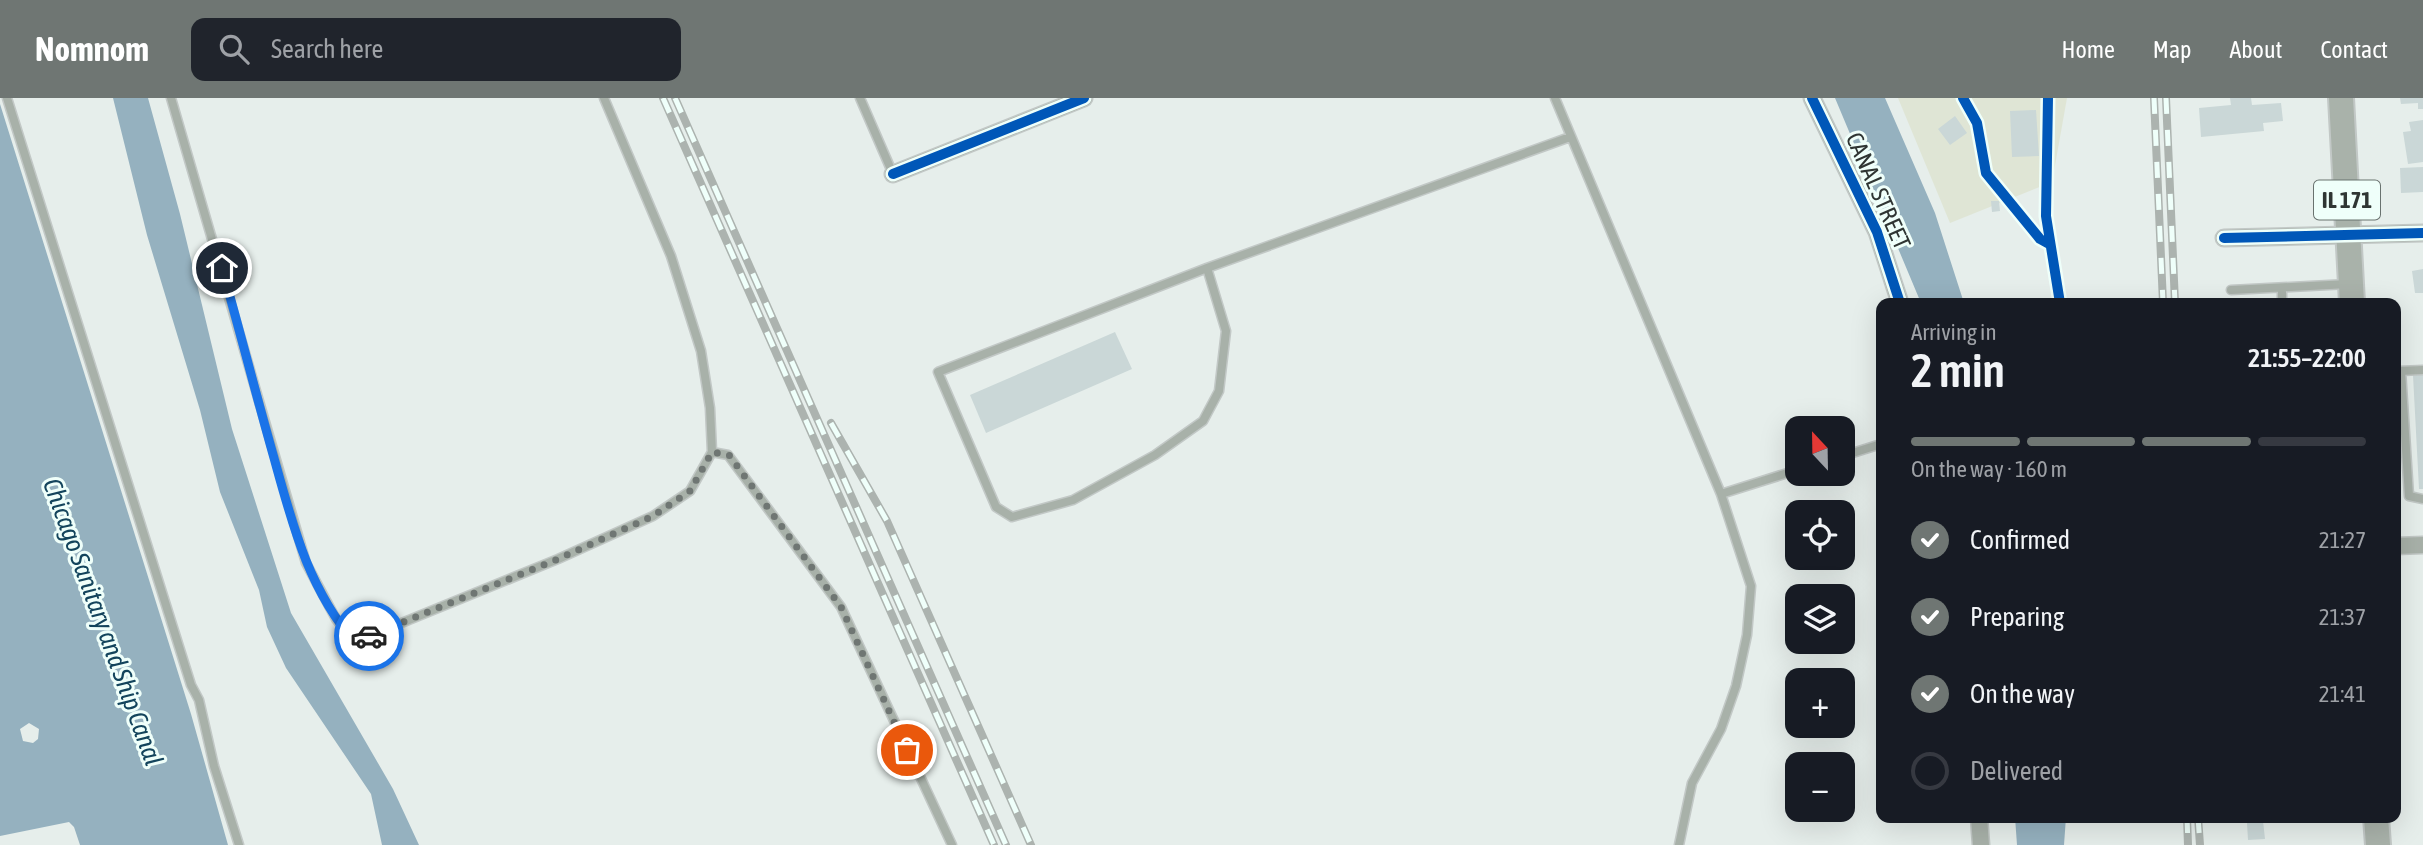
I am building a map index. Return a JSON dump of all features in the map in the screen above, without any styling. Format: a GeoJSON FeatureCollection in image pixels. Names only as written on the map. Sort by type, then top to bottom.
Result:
{"type":"FeatureCollection","features":[{"type":"Feature","properties":{"kind":"main road","name":"IL 171"},"geometry":{"type":"LineString","coordinates":[[2341,98],[2352,293]]}},
{"type":"Feature","properties":{"kind":"main road"},"geometry":{"type":"LineString","coordinates":[[2376,823],[2378,845]]}},
{"type":"Feature","properties":{"kind":"street"},"geometry":{"type":"LineString","coordinates":[[893,174],[1084,98]]}},
{"type":"Feature","properties":{"kind":"street","name":"CANAL STREET"},"geometry":{"type":"LineString","coordinates":[[1812,98],[1877,232],[1898,298]]}},
{"type":"Feature","properties":{"kind":"street"},"geometry":{"type":"LineString","coordinates":[[2224,238],[2350,237],[2423,233]]}},
{"type":"Feature","properties":{"kind":"street"},"geometry":{"type":"LineString","coordinates":[[2401,546],[2423,545]]}},
{"type":"Feature","properties":{"kind":"street"},"geometry":{"type":"LineString","coordinates":[[1979,823],[1981,845]]}},
{"type":"Feature","properties":{"kind":"lane"},"geometry":{"type":"LineString","coordinates":[[7,98],[191,685],[199,700],[214,766],[240,845]]}},
{"type":"Feature","properties":{"kind":"lane"},"geometry":{"type":"LineString","coordinates":[[171,98],[306,563],[336,619],[355,642],[558,559],[653,516],[690,491],[712,452],[710,408],[701,351],[671,256],[604,98]]}},
{"type":"Feature","properties":{"kind":"lane"},"geometry":{"type":"LineString","coordinates":[[860,98],[893,174]]}},
{"type":"Feature","properties":{"kind":"lane"},"geometry":{"type":"LineString","coordinates":[[1555,98],[1721,494],[1751,586],[1748,635],[1736,686],[1721,729],[1692,783],[1679,845]]}},
{"type":"Feature","properties":{"kind":"lane"},"geometry":{"type":"LineString","coordinates":[[1207,268],[1226,331],[1219,391],[1203,421],[1155,455],[1073,499],[1012,517],[996,507],[938,372],[1207,268],[1570,137]]}},
{"type":"Feature","properties":{"kind":"lane"},"geometry":{"type":"LineString","coordinates":[[2231,290],[2282,288],[2352,293]]}},
{"type":"Feature","properties":{"kind":"lane"},"geometry":{"type":"LineString","coordinates":[[2282,288],[2282,298]]}},
{"type":"Feature","properties":{"kind":"lane"},"geometry":{"type":"LineString","coordinates":[[2401,371],[2423,370]]}},
{"type":"Feature","properties":{"kind":"lane"},"geometry":{"type":"LineString","coordinates":[[2401,401],[2409,496],[2423,499]]}},
{"type":"Feature","properties":{"kind":"lane"},"geometry":{"type":"LineString","coordinates":[[1855,452],[1876,446]]}},
{"type":"Feature","properties":{"kind":"lane"},"geometry":{"type":"LineString","coordinates":[[712,452],[729,455],[841,607],[951,845]]}},
{"type":"Feature","properties":{"kind":"lane"},"geometry":{"type":"LineString","coordinates":[[2401,471],[2408,470]]}},
{"type":"Feature","properties":{"kind":"lane"},"geometry":{"type":"LineString","coordinates":[[1721,494],[1785,474]]}},
{"type":"Feature","properties":{"kind":"green space"},"geometry":{"type":"Polygon","coordinates":[[[1898,98],[2067,98],[2052,182],[1950,223],[1898,98]]]}},
{"type":"Feature","properties":{"kind":"water"},"geometry":{"type":"Polygon","coordinates":[[[113,98],[148,98],[180,214],[232,429],[291,613],[393,789],[419,845],[382,845],[371,794],[286,668],[267,627],[259,590],[220,492],[200,410],[147,235],[113,98]]]}},
{"type":"Feature","properties":{"kind":"water"},"geometry":{"type":"Polygon","coordinates":[[[1835,98],[1885,98],[1935,213],[1962,298],[1919,298],[1835,98]]]}},
{"type":"Feature","properties":{"kind":"water","name":"Chicago Sanitary and Ship Canal"},"geometry":{"type":"Polygon","coordinates":[[[0,104],[191,714],[228,845],[80,845],[74,827],[69,822],[0,836],[0,104]],[[29,723],[20,729],[23,741],[33,743],[38,739],[39,729],[29,723]]]}},
{"type":"Feature","properties":{"kind":"water"},"geometry":{"type":"Polygon","coordinates":[[[2015,823],[2066,823],[2064,845],[2017,845],[2015,823]]]}},
{"type":"Feature","properties":{"kind":"building"},"geometry":{"type":"Polygon","coordinates":[[[2230,98],[2251,98],[2252,105],[2281,103],[2283,121],[2263,123],[2264,131],[2201,137],[2199,108],[2231,105],[2230,98]]]}},
{"type":"Feature","properties":{"kind":"building"},"geometry":{"type":"Polygon","coordinates":[[[2400,98],[2423,98],[2423,109],[2418,109],[2418,103],[2401,104],[2400,98]]]}},
{"type":"Feature","properties":{"kind":"building"},"geometry":{"type":"Polygon","coordinates":[[[2036,110],[2039,156],[2012,157],[2010,111],[2036,110]]]}},
{"type":"Feature","properties":{"kind":"building"},"geometry":{"type":"Polygon","coordinates":[[[1955,116],[1967,133],[1950,145],[1938,129],[1955,116]]]}},
{"type":"Feature","properties":{"kind":"building"},"geometry":{"type":"Polygon","coordinates":[[[2423,120],[2423,162],[2408,164],[2403,132],[2411,131],[2409,122],[2423,120]]]}},
{"type":"Feature","properties":{"kind":"building"},"geometry":{"type":"Polygon","coordinates":[[[2423,167],[2423,192],[2401,193],[2400,168],[2423,167]]]}},
{"type":"Feature","properties":{"kind":"building"},"geometry":{"type":"Polygon","coordinates":[[[1991,201],[1999,201],[2000,211],[1992,212],[1991,201]]]}},
{"type":"Feature","properties":{"kind":"building"},"geometry":{"type":"Polygon","coordinates":[[[2423,269],[2423,293],[2415,293],[2412,271],[2423,269]]]}},
{"type":"Feature","properties":{"kind":"building"},"geometry":{"type":"Polygon","coordinates":[[[1115,332],[1132,369],[986,433],[970,395],[1115,332]]]}},
{"type":"Feature","properties":{"kind":"building"},"geometry":{"type":"Polygon","coordinates":[[[2423,374],[2423,489],[2419,489],[2413,375],[2423,374]]]}},
{"type":"Feature","properties":{"kind":"building"},"geometry":{"type":"Polygon","coordinates":[[[2247,823],[2263,823],[2265,839],[2248,840],[2247,823]]]}},
{"type":"Feature","properties":{"kind":"railway"},"geometry":{"type":"LineString","coordinates":[[663,98],[994,845]]}},
{"type":"Feature","properties":{"kind":"railway"},"geometry":{"type":"LineString","coordinates":[[675,98],[1006,845]]}},
{"type":"Feature","properties":{"kind":"railway"},"geometry":{"type":"LineString","coordinates":[[2154,98],[2163,298]]}},
{"type":"Feature","properties":{"kind":"railway"},"geometry":{"type":"LineString","coordinates":[[2166,98],[2175,298]]}},
{"type":"Feature","properties":{"kind":"railway"},"geometry":{"type":"LineString","coordinates":[[831,423],[887,521],[1031,845]]}},
{"type":"Feature","properties":{"kind":"railway"},"geometry":{"type":"LineString","coordinates":[[2187,823],[2188,845]]}},
{"type":"Feature","properties":{"kind":"railway"},"geometry":{"type":"LineString","coordinates":[[2198,823],[2200,845]]}},
{"type":"Feature","properties":{"kind":"cycle path"},"geometry":{"type":"LineString","coordinates":[[893,174],[1084,98]]}},
{"type":"Feature","properties":{"kind":"cycle path"},"geometry":{"type":"LineString","coordinates":[[1812,98],[1877,232],[1898,298]]}},
{"type":"Feature","properties":{"kind":"cycle path"},"geometry":{"type":"LineString","coordinates":[[1963,98],[1977,123],[1986,173],[2040,239],[2049,244]]}},
{"type":"Feature","properties":{"kind":"cycle path"},"geometry":{"type":"LineString","coordinates":[[2048,98],[2046,216],[2059,298]]}},
{"type":"Feature","properties":{"kind":"cycle path"},"geometry":{"type":"LineString","coordinates":[[2224,238],[2423,233]]}},
{"type":"Feature","properties":{"kind":"way so far"},"geometry":{"type":"LineString","coordinates":[[369,636],[558,559],[653,516],[690,491],[712,452],[729,455],[841,607],[907,750]]}},
{"type":"Feature","properties":{"kind":"route"},"geometry":{"type":"LineString","coordinates":[[222,268],[288,508],[306,563],[320,594],[347,633],[355,642],[369,636]]}}]}
